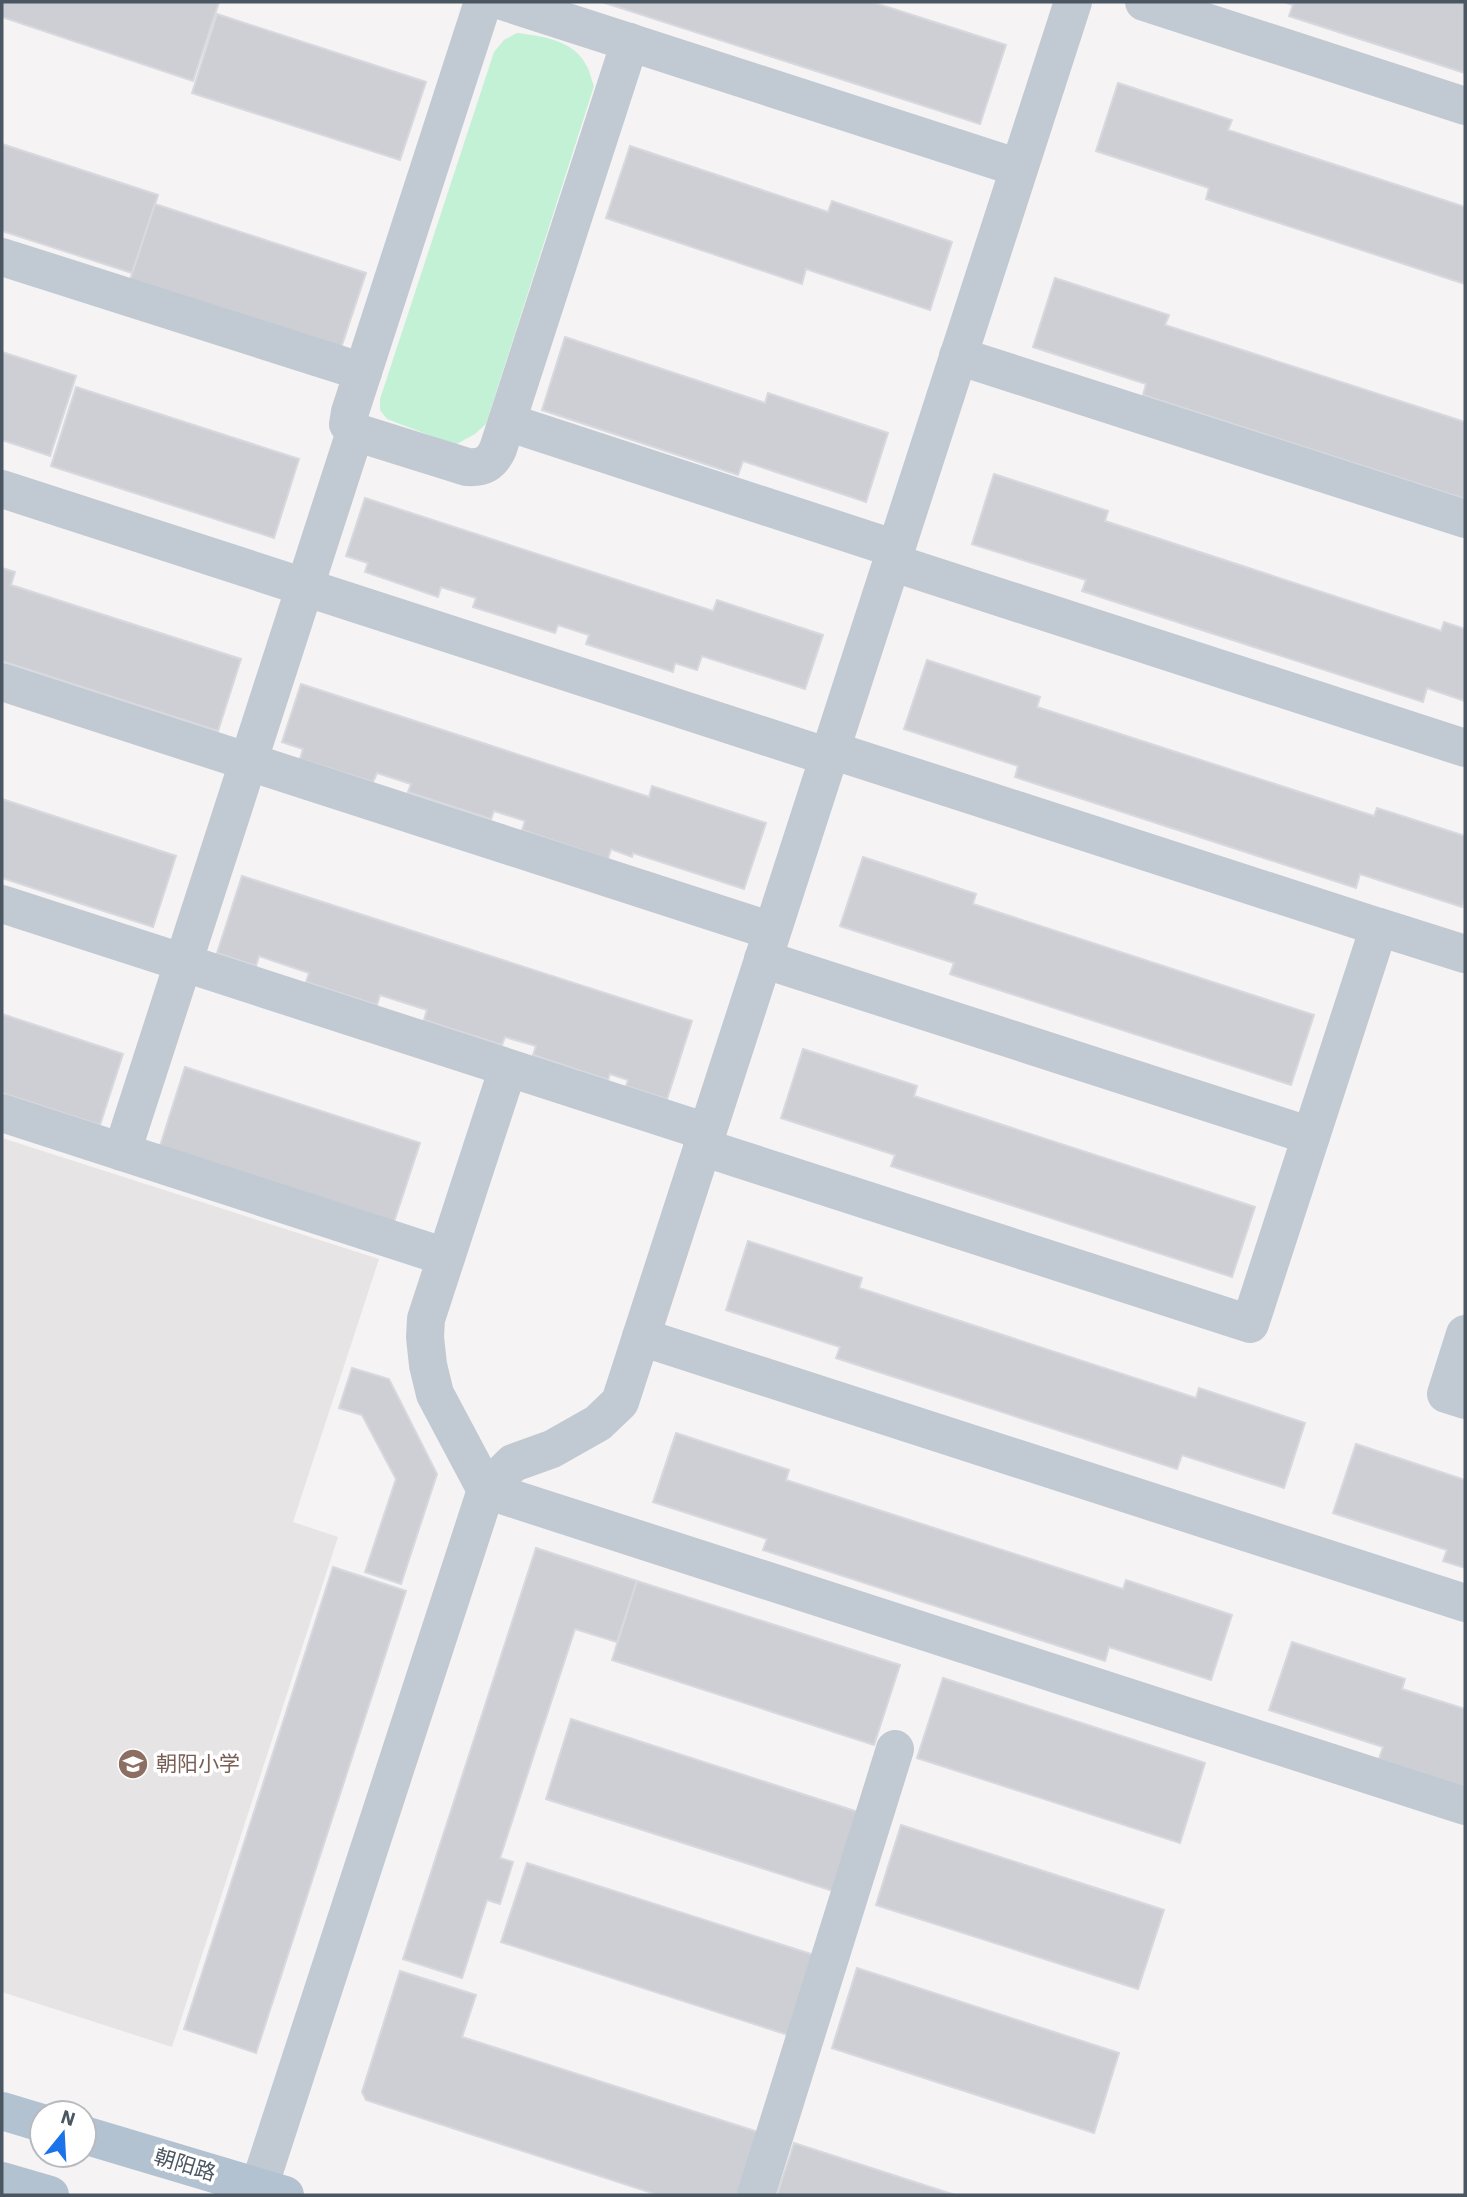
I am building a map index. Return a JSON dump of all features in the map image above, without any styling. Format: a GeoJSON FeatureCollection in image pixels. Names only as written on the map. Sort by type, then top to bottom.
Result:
{"type":"FeatureCollection","features":[{"type":"Feature","properties":{"kind":"main road"},"geometry":{"type":"LineString","coordinates":[[2,2110],[28,2118]]}},
{"type":"Feature","properties":{"kind":"main road","name":"朝阳路"},"geometry":{"type":"LineString","coordinates":[[98,2139],[272,2191]]}},
{"type":"Feature","properties":{"kind":"main road"},"geometry":{"type":"LineString","coordinates":[[2,2181],[50,2195]]}},
{"type":"Feature","properties":{"kind":"lane"},"geometry":{"type":"LineString","coordinates":[[483,2],[348,424],[355,432],[467,467],[478,467],[494,458],[630,42]]}},
{"type":"Feature","properties":{"kind":"lane"},"geometry":{"type":"LineString","coordinates":[[505,2],[1019,168]]}},
{"type":"Feature","properties":{"kind":"lane"},"geometry":{"type":"LineString","coordinates":[[272,2191],[486,1490],[513,1463],[552,1449],[598,1423],[620,1402],[1073,2]]}},
{"type":"Feature","properties":{"kind":"lane"},"geometry":{"type":"LineString","coordinates":[[1144,2],[1465,106]]}},
{"type":"Feature","properties":{"kind":"lane"},"geometry":{"type":"LineString","coordinates":[[2,257],[363,372]]}},
{"type":"Feature","properties":{"kind":"lane"},"geometry":{"type":"LineString","coordinates":[[958,356],[1465,519]]}},
{"type":"Feature","properties":{"kind":"lane"},"geometry":{"type":"LineString","coordinates":[[507,422],[893,556],[1465,747]]}},
{"type":"Feature","properties":{"kind":"lane"},"geometry":{"type":"LineString","coordinates":[[122,1152],[355,432]]}},
{"type":"Feature","properties":{"kind":"lane"},"geometry":{"type":"LineString","coordinates":[[2,489],[1465,954]]}},
{"type":"Feature","properties":{"kind":"lane"},"geometry":{"type":"LineString","coordinates":[[2,681],[249,761],[1311,1136]]}},
{"type":"Feature","properties":{"kind":"lane"},"geometry":{"type":"LineString","coordinates":[[2,904],[508,1068],[705,1139],[1250,1324],[1379,927]]}},
{"type":"Feature","properties":{"kind":"lane"},"geometry":{"type":"LineString","coordinates":[[508,1068],[426,1319],[425,1337],[435,1394],[486,1490],[1465,1806]]}},
{"type":"Feature","properties":{"kind":"lane"},"geometry":{"type":"LineString","coordinates":[[2,1113],[446,1257]]}},
{"type":"Feature","properties":{"kind":"lane"},"geometry":{"type":"LineString","coordinates":[[1465,1334],[1446,1394],[1465,1400]]}},
{"type":"Feature","properties":{"kind":"lane"},"geometry":{"type":"LineString","coordinates":[[641,1337],[1465,1603]]}},
{"type":"Feature","properties":{"kind":"lane"},"geometry":{"type":"LineString","coordinates":[[756,2195],[895,1749]]}},
{"type":"Feature","properties":{"kind":"shaded area","name":"朝阳小学"},"geometry":{"type":"Polygon","coordinates":[[[2,1138],[379,1259],[293,1522],[338,1537],[172,2047],[2,1992],[2,1138]]]}},
{"type":"Feature","properties":{"kind":"green space"},"geometry":{"type":"Polygon","coordinates":[[[517,33],[556,41],[574,50],[587,67],[594,86],[486,424],[475,434],[455,445],[387,419],[380,410],[380,399],[494,52],[504,40],[517,33]]]}},
{"type":"Feature","properties":{"kind":"building"},"geometry":{"type":"Polygon","coordinates":[[[2,2],[219,2],[193,81],[2,17],[2,2]]]}},
{"type":"Feature","properties":{"kind":"building"},"geometry":{"type":"Polygon","coordinates":[[[602,2],[872,2],[1006,45],[980,124],[602,2]]]}},
{"type":"Feature","properties":{"kind":"building"},"geometry":{"type":"Polygon","coordinates":[[[1284,2],[1465,2],[1465,73],[1289,16],[1293,5],[1284,2]]]}},
{"type":"Feature","properties":{"kind":"building"},"geometry":{"type":"Polygon","coordinates":[[[217,14],[426,82],[400,160],[192,93],[217,14]]]}},
{"type":"Feature","properties":{"kind":"building"},"geometry":{"type":"Polygon","coordinates":[[[1118,83],[1232,120],[1228,130],[1465,207],[1465,284],[1206,199],[1209,188],[1096,151],[1118,83]]]}},
{"type":"Feature","properties":{"kind":"building"},"geometry":{"type":"Polygon","coordinates":[[[2,144],[158,195],[132,273],[2,231],[2,144]]]}},
{"type":"Feature","properties":{"kind":"building"},"geometry":{"type":"Polygon","coordinates":[[[630,146],[828,212],[832,201],[952,242],[930,310],[806,269],[802,284],[606,218],[630,146]]]}},
{"type":"Feature","properties":{"kind":"building"},"geometry":{"type":"Polygon","coordinates":[[[155,204],[366,273],[340,351],[129,283],[155,204]]]}},
{"type":"Feature","properties":{"kind":"building"},"geometry":{"type":"Polygon","coordinates":[[[1055,278],[1169,315],[1165,325],[1465,422],[1465,499],[1143,395],[1146,384],[1033,347],[1055,278]]]}},
{"type":"Feature","properties":{"kind":"building"},"geometry":{"type":"Polygon","coordinates":[[[565,337],[765,403],[768,393],[888,433],[866,502],[743,461],[738,475],[542,410],[565,337]]]}},
{"type":"Feature","properties":{"kind":"building"},"geometry":{"type":"Polygon","coordinates":[[[2,352],[76,376],[50,456],[2,440],[2,352]]]}},
{"type":"Feature","properties":{"kind":"building"},"geometry":{"type":"Polygon","coordinates":[[[76,387],[299,459],[274,538],[51,466],[76,387]]]}},
{"type":"Feature","properties":{"kind":"building"},"geometry":{"type":"Polygon","coordinates":[[[994,474],[1108,511],[1105,521],[1441,631],[1444,622],[1465,629],[1465,701],[1427,688],[1423,702],[1082,591],[1086,580],[972,544],[994,474]]]}},
{"type":"Feature","properties":{"kind":"building"},"geometry":{"type":"Polygon","coordinates":[[[365,498],[713,611],[717,600],[823,635],[805,689],[702,656],[697,670],[675,663],[673,672],[586,644],[589,635],[558,625],[555,633],[473,607],[476,598],[441,587],[438,597],[365,572],[368,563],[346,556],[365,498]]]}},
{"type":"Feature","properties":{"kind":"building"},"geometry":{"type":"Polygon","coordinates":[[[2,568],[15,572],[11,585],[241,659],[218,731],[2,661],[2,568]]]}},
{"type":"Feature","properties":{"kind":"building"},"geometry":{"type":"Polygon","coordinates":[[[927,660],[1040,697],[1037,707],[1374,816],[1377,808],[1465,836],[1465,897],[1462,907],[1360,874],[1356,888],[1015,777],[1018,766],[904,729],[927,660]]]}},
{"type":"Feature","properties":{"kind":"building"},"geometry":{"type":"Polygon","coordinates":[[[301,684],[649,797],[652,786],[766,823],[744,889],[633,853],[632,857],[611,849],[608,859],[522,830],[525,821],[494,811],[491,819],[408,792],[411,784],[377,773],[373,782],[300,759],[303,749],[282,742],[301,684]]]}},
{"type":"Feature","properties":{"kind":"building"},"geometry":{"type":"Polygon","coordinates":[[[2,799],[176,856],[153,927],[2,878],[2,799]]]}},
{"type":"Feature","properties":{"kind":"building"},"geometry":{"type":"Polygon","coordinates":[[[863,857],[976,894],[973,904],[1314,1015],[1291,1085],[950,974],[954,963],[840,926],[863,857]]]}},
{"type":"Feature","properties":{"kind":"building"},"geometry":{"type":"Polygon","coordinates":[[[242,876],[692,1021],[667,1099],[626,1086],[628,1080],[610,1074],[608,1080],[533,1055],[536,1046],[505,1037],[502,1045],[424,1020],[427,1010],[380,995],[377,1005],[306,982],[309,973],[259,956],[256,966],[217,953],[242,876]]]}},
{"type":"Feature","properties":{"kind":"building"},"geometry":{"type":"Polygon","coordinates":[[[2,1014],[123,1054],[100,1125],[2,1093],[2,1014]]]}},
{"type":"Feature","properties":{"kind":"building"},"geometry":{"type":"Polygon","coordinates":[[[803,1049],[917,1086],[914,1096],[1255,1207],[1232,1277],[891,1166],[895,1155],[781,1118],[803,1049]]]}},
{"type":"Feature","properties":{"kind":"building"},"geometry":{"type":"Polygon","coordinates":[[[185,1067],[420,1143],[394,1222],[160,1146],[185,1067]]]}},
{"type":"Feature","properties":{"kind":"building"},"geometry":{"type":"Polygon","coordinates":[[[748,1241],[862,1278],[859,1288],[1196,1398],[1199,1388],[1305,1423],[1284,1488],[1182,1455],[1177,1469],[836,1358],[840,1347],[726,1310],[748,1241]]]}},
{"type":"Feature","properties":{"kind":"building"},"geometry":{"type":"Polygon","coordinates":[[[352,1368],[389,1379],[437,1474],[401,1584],[365,1572],[396,1479],[362,1415],[339,1408],[352,1368]]]}},
{"type":"Feature","properties":{"kind":"building"},"geometry":{"type":"Polygon","coordinates":[[[676,1433],[789,1470],[786,1480],[1123,1589],[1126,1580],[1232,1615],[1211,1680],[1109,1647],[1105,1661],[763,1550],[767,1539],[653,1502],[676,1433]]]}},
{"type":"Feature","properties":{"kind":"building"},"geometry":{"type":"Polygon","coordinates":[[[1356,1444],[1465,1480],[1465,1568],[1443,1561],[1447,1550],[1333,1513],[1356,1444]]]}},
{"type":"Feature","properties":{"kind":"building"},"geometry":{"type":"Polygon","coordinates":[[[536,1548],[637,1581],[617,1642],[575,1629],[500,1858],[513,1862],[500,1904],[487,1900],[462,1978],[403,1959],[536,1548]]]}},
{"type":"Feature","properties":{"kind":"building"},"geometry":{"type":"Polygon","coordinates":[[[333,1567],[406,1591],[256,2053],[184,2029],[333,1567]]]}},
{"type":"Feature","properties":{"kind":"building"},"geometry":{"type":"Polygon","coordinates":[[[637,1581],[900,1665],[874,1745],[612,1660],[637,1581]]]}},
{"type":"Feature","properties":{"kind":"building"},"geometry":{"type":"Polygon","coordinates":[[[1292,1642],[1405,1679],[1402,1689],[1465,1709],[1465,1787],[1379,1759],[1383,1747],[1269,1710],[1292,1642]]]}},
{"type":"Feature","properties":{"kind":"building"},"geometry":{"type":"Polygon","coordinates":[[[943,1678],[1205,1763],[1180,1843],[917,1758],[943,1678]]]}},
{"type":"Feature","properties":{"kind":"building"},"geometry":{"type":"Polygon","coordinates":[[[571,1719],[858,1812],[833,1891],[546,1799],[571,1719]]]}},
{"type":"Feature","properties":{"kind":"building"},"geometry":{"type":"Polygon","coordinates":[[[901,1825],[1164,1910],[1138,1989],[876,1905],[901,1825]]]}},
{"type":"Feature","properties":{"kind":"building"},"geometry":{"type":"Polygon","coordinates":[[[527,1863],[814,1955],[788,2035],[501,1942],[527,1863]]]}},
{"type":"Feature","properties":{"kind":"building"},"geometry":{"type":"Polygon","coordinates":[[[857,1968],[1119,2053],[1094,2133],[832,2048],[857,1968]]]}},
{"type":"Feature","properties":{"kind":"building"},"geometry":{"type":"Polygon","coordinates":[[[400,1971],[476,1995],[462,2037],[761,2133],[740,2195],[658,2195],[366,2100],[362,2092],[400,1971]]]}},
{"type":"Feature","properties":{"kind":"building"},"geometry":{"type":"Polygon","coordinates":[[[794,2143],[955,2195],[777,2195],[794,2143]]]}},
{"type":"Feature","properties":{"kind":"place","name":"朝阳小学"},"geometry":{"type":"Point","coordinates":[133,1764]}}]}
